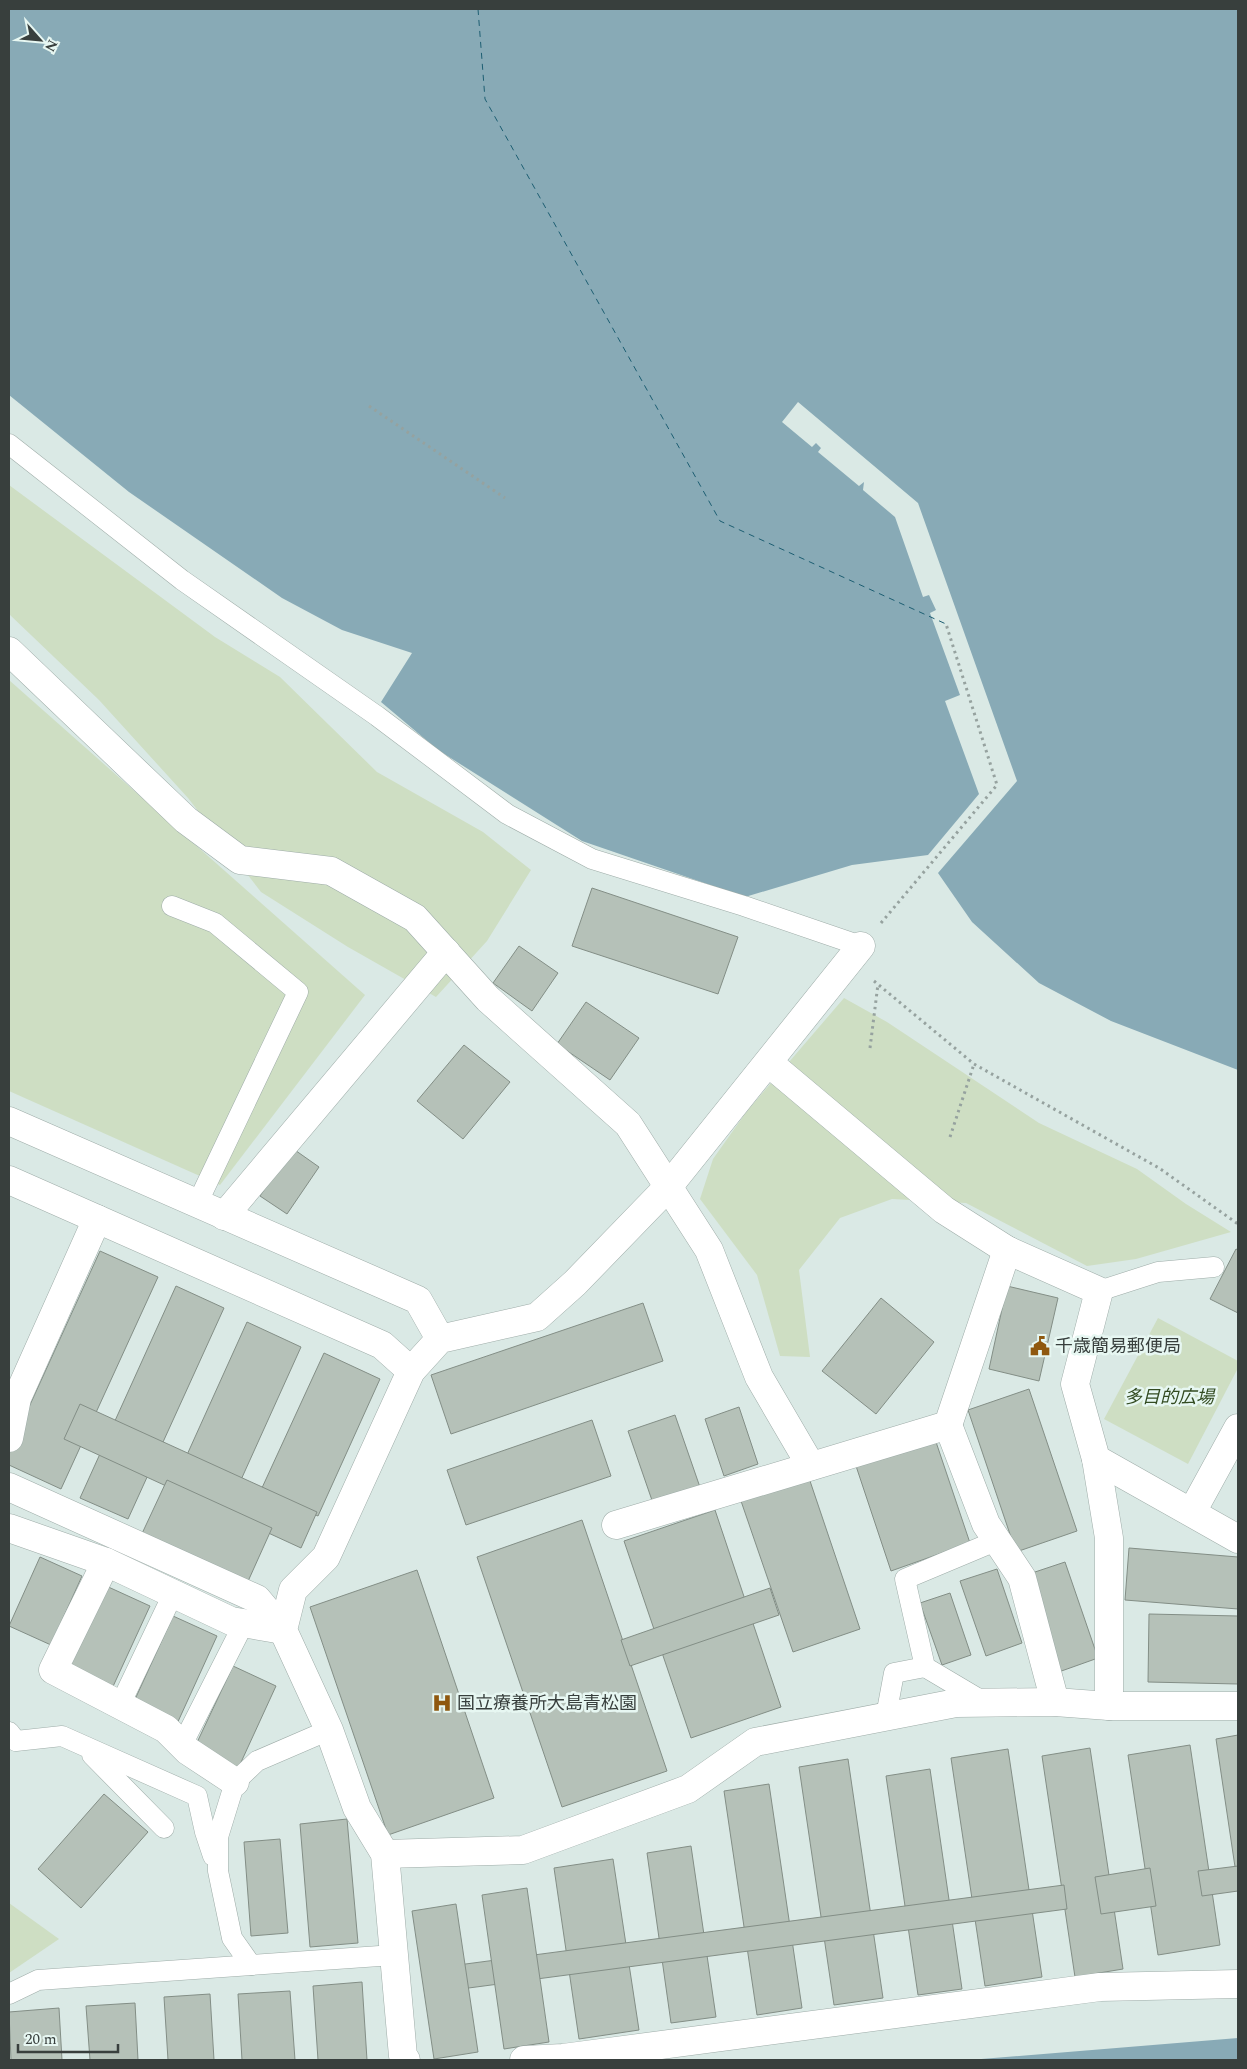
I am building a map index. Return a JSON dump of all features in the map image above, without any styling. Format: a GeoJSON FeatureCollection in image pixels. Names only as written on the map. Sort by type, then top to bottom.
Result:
{"type":"FeatureCollection","features":[{"type":"Feature","properties":{"kind":"street"},"geometry":{"type":"LineString","coordinates":[[9,652],[186,820],[240,860],[331,870],[415,918],[488,999],[628,1124],[709,1250],[759,1377],[811,1466]]}},
{"type":"Feature","properties":{"kind":"street"},"geometry":{"type":"LineString","coordinates":[[224,1216],[446,952]]}},
{"type":"Feature","properties":{"kind":"street"},"geometry":{"type":"LineString","coordinates":[[283,1630],[293,1590],[326,1557],[411,1371],[440,1339],[537,1316],[575,1282],[668,1187],[856,953]]}},
{"type":"Feature","properties":{"kind":"street"},"geometry":{"type":"LineString","coordinates":[[769,1063],[944,1210],[1007,1250],[1099,1291],[1075,1384],[1096,1459],[1109,1538],[1109,1706]]}},
{"type":"Feature","properties":{"kind":"street"},"geometry":{"type":"LineString","coordinates":[[9,1121],[418,1300],[440,1339]]}},
{"type":"Feature","properties":{"kind":"street"},"geometry":{"type":"LineString","coordinates":[[9,1180],[382,1345],[411,1371]]}},
{"type":"Feature","properties":{"kind":"street"},"geometry":{"type":"LineString","coordinates":[[9,1438],[17,1398],[97,1219]]}},
{"type":"Feature","properties":{"kind":"street"},"geometry":{"type":"LineString","coordinates":[[1007,1250],[948,1425],[986,1524],[1022,1578],[1055,1702]]}},
{"type":"Feature","properties":{"kind":"street"},"geometry":{"type":"LineString","coordinates":[[616,1525],[948,1425]]}},
{"type":"Feature","properties":{"kind":"street"},"geometry":{"type":"LineString","coordinates":[[1192,1512],[1238,1428]]}},
{"type":"Feature","properties":{"kind":"street"},"geometry":{"type":"LineString","coordinates":[[1096,1459],[1238,1538]]}},
{"type":"Feature","properties":{"kind":"street"},"geometry":{"type":"LineString","coordinates":[[9,1487],[257,1599],[283,1630],[329,1730],[357,1808],[385,1854],[403,2056],[406,2060]]}},
{"type":"Feature","properties":{"kind":"street"},"geometry":{"type":"LineString","coordinates":[[9,1528],[106,1562],[231,1621],[283,1630]]}},
{"type":"Feature","properties":{"kind":"street"},"geometry":{"type":"LineString","coordinates":[[106,1562],[54,1670],[166,1729],[188,1751],[235,1782]]}},
{"type":"Feature","properties":{"kind":"street"},"geometry":{"type":"LineString","coordinates":[[385,1854],[522,1850],[688,1789],[755,1742],[956,1703],[1055,1702],[1109,1706],[1238,1706]]}},
{"type":"Feature","properties":{"kind":"street"},"geometry":{"type":"LineString","coordinates":[[524,2060],[563,2058],[1100,1987],[1238,1984]]}},
{"type":"Feature","properties":{"kind":"lane"},"geometry":{"type":"LineString","coordinates":[[9,444],[182,580],[376,716],[507,814],[592,859],[744,906],[856,953]]}},
{"type":"Feature","properties":{"kind":"lane"},"geometry":{"type":"LineString","coordinates":[[172,906],[215,924],[298,992],[197,1204]]}},
{"type":"Feature","properties":{"kind":"lane"},"geometry":{"type":"LineString","coordinates":[[1099,1291],[1158,1272],[1214,1267]]}},
{"type":"Feature","properties":{"kind":"lane"},"geometry":{"type":"LineString","coordinates":[[925,1667],[905,1579],[998,1540]]}},
{"type":"Feature","properties":{"kind":"lane"},"geometry":{"type":"LineString","coordinates":[[120,1705],[174,1594]]}},
{"type":"Feature","properties":{"kind":"lane"},"geometry":{"type":"LineString","coordinates":[[182,1745],[244,1623]]}},
{"type":"Feature","properties":{"kind":"lane"},"geometry":{"type":"LineString","coordinates":[[886,1716],[894,1673],[925,1667],[984,1702]]}},
{"type":"Feature","properties":{"kind":"lane"},"geometry":{"type":"LineString","coordinates":[[218,1872],[218,1837],[235,1782],[257,1761],[329,1730]]}},
{"type":"Feature","properties":{"kind":"lane"},"geometry":{"type":"LineString","coordinates":[[9,1732],[16,1741],[62,1736],[197,1796],[205,1832],[218,1872],[232,1938],[250,1965]]}},
{"type":"Feature","properties":{"kind":"lane"},"geometry":{"type":"LineString","coordinates":[[84,1746],[164,1828]]}},
{"type":"Feature","properties":{"kind":"lane"},"geometry":{"type":"LineString","coordinates":[[9,1994],[38,1980],[394,1955]]}},
{"type":"Feature","properties":{"kind":"path"},"geometry":{"type":"LineString","coordinates":[[369,406],[505,498]]}},
{"type":"Feature","properties":{"kind":"path"},"geometry":{"type":"LineString","coordinates":[[946,624],[997,785],[856,953],[878,984],[974,1064],[1159,1168],[1238,1224]]}},
{"type":"Feature","properties":{"kind":"path"},"geometry":{"type":"LineString","coordinates":[[870,1048],[878,984]]}},
{"type":"Feature","properties":{"kind":"path"},"geometry":{"type":"LineString","coordinates":[[950,1137],[974,1064]]}},
{"type":"Feature","properties":{"kind":"green space"},"geometry":{"type":"Polygon","coordinates":[[[9,485],[215,637],[280,677],[377,772],[483,832],[531,870],[487,941],[436,997],[348,947],[261,892],[188,798],[99,700],[9,614],[9,485]]]}},
{"type":"Feature","properties":{"kind":"green space"},"geometry":{"type":"Polygon","coordinates":[[[9,680],[365,995],[220,1185],[9,1091],[9,680]]]}},
{"type":"Feature","properties":{"kind":"green space"},"geometry":{"type":"Polygon","coordinates":[[[844,998],[887,1022],[1039,1123],[1137,1169],[1186,1204],[1231,1232],[1136,1259],[1087,1266],[966,1203],[892,1199],[840,1218],[799,1270],[810,1357],[780,1356],[757,1275],[700,1199],[713,1159],[747,1111],[844,998]]]}},
{"type":"Feature","properties":{"kind":"green space","name":"多目的広場"},"geometry":{"type":"Polygon","coordinates":[[[1158,1318],[1238,1361],[1238,1368],[1188,1464],[1104,1419],[1158,1318]]]}},
{"type":"Feature","properties":{"kind":"green space"},"geometry":{"type":"Polygon","coordinates":[[[9,1903],[59,1939],[9,1973],[9,1903]]]}},
{"type":"Feature","properties":{"kind":"water"},"geometry":{"type":"Polygon","coordinates":[[[9,9],[1238,9],[1238,1070],[1111,1021],[1039,983],[972,922],[938,873],[1017,781],[918,503],[798,402],[782,422],[812,447],[816,443],[821,448],[818,452],[859,486],[864,482],[863,490],[895,517],[923,597],[929,595],[936,610],[930,613],[960,695],[945,701],[979,794],[928,855],[852,865],[745,897],[582,841],[438,750],[381,702],[412,653],[342,630],[282,598],[129,492],[9,395],[9,9]]]}},
{"type":"Feature","properties":{"kind":"water"},"geometry":{"type":"Polygon","coordinates":[[[1238,2038],[1238,2060],[969,2060],[1238,2038]]]}},
{"type":"Feature","properties":{"kind":"building"},"geometry":{"type":"Polygon","coordinates":[[[592,888],[738,937],[718,994],[572,946],[592,888]]]}},
{"type":"Feature","properties":{"kind":"building"},"geometry":{"type":"Polygon","coordinates":[[[519,946],[558,973],[532,1011],[493,983],[519,946]]]}},
{"type":"Feature","properties":{"kind":"building"},"geometry":{"type":"Polygon","coordinates":[[[586,1002],[639,1038],[610,1080],[557,1044],[586,1002]]]}},
{"type":"Feature","properties":{"kind":"building"},"geometry":{"type":"Polygon","coordinates":[[[464,1045],[510,1082],[463,1139],[417,1101],[464,1045]]]}},
{"type":"Feature","properties":{"kind":"building"},"geometry":{"type":"Polygon","coordinates":[[[292,1148],[319,1167],[287,1214],[260,1196],[292,1148]]]}},
{"type":"Feature","properties":{"kind":"building"},"geometry":{"type":"Polygon","coordinates":[[[1236,1249],[1238,1250],[1238,1313],[1210,1299],[1236,1249]]]}},
{"type":"Feature","properties":{"kind":"building"},"geometry":{"type":"Polygon","coordinates":[[[100,1251],[158,1277],[61,1489],[9,1465],[9,1451],[100,1251]]]}},
{"type":"Feature","properties":{"kind":"building"},"geometry":{"type":"Polygon","coordinates":[[[176,1286],[224,1308],[128,1519],[80,1498],[176,1286]]]}},
{"type":"Feature","properties":{"kind":"building"},"geometry":{"type":"Polygon","coordinates":[[[1007,1286],[1058,1298],[1039,1381],[989,1369],[1007,1286]]]}},
{"type":"Feature","properties":{"kind":"building"},"geometry":{"type":"Polygon","coordinates":[[[881,1298],[934,1342],[876,1414],[822,1371],[881,1298]]]}},
{"type":"Feature","properties":{"kind":"building"},"geometry":{"type":"Polygon","coordinates":[[[643,1303],[663,1361],[451,1434],[431,1375],[643,1303]]]}},
{"type":"Feature","properties":{"kind":"building"},"geometry":{"type":"Polygon","coordinates":[[[247,1322],[301,1347],[240,1482],[186,1457],[247,1322]]]}},
{"type":"Feature","properties":{"kind":"building"},"geometry":{"type":"Polygon","coordinates":[[[324,1353],[380,1379],[318,1516],[261,1490],[324,1353]]]}},
{"type":"Feature","properties":{"kind":"building"},"geometry":{"type":"Polygon","coordinates":[[[1029,1389],[1077,1531],[1016,1552],[968,1410],[1029,1389]]]}},
{"type":"Feature","properties":{"kind":"building"},"geometry":{"type":"Polygon","coordinates":[[[80,1404],[317,1512],[301,1548],[64,1439],[80,1404]]]}},
{"type":"Feature","properties":{"kind":"building"},"geometry":{"type":"Polygon","coordinates":[[[739,1407],[758,1464],[724,1476],[705,1419],[739,1407]]]}},
{"type":"Feature","properties":{"kind":"building"},"geometry":{"type":"Polygon","coordinates":[[[675,1415],[702,1493],[655,1509],[628,1431],[675,1415]]]}},
{"type":"Feature","properties":{"kind":"building"},"geometry":{"type":"Polygon","coordinates":[[[592,1420],[611,1476],[466,1525],[447,1470],[592,1420]]]}},
{"type":"Feature","properties":{"kind":"building"},"geometry":{"type":"Polygon","coordinates":[[[934,1436],[970,1543],[891,1571],[855,1463],[934,1436]]]}},
{"type":"Feature","properties":{"kind":"building"},"geometry":{"type":"Polygon","coordinates":[[[809,1478],[860,1629],[793,1652],[741,1501],[809,1478]]]}},
{"type":"Feature","properties":{"kind":"building"},"geometry":{"type":"Polygon","coordinates":[[[167,1480],[272,1528],[245,1588],[139,1540],[167,1480]]]}},
{"type":"Feature","properties":{"kind":"building"},"geometry":{"type":"Polygon","coordinates":[[[715,1510],[781,1707],[691,1738],[624,1541],[715,1510]]]}},
{"type":"Feature","properties":{"kind":"building"},"geometry":{"type":"Polygon","coordinates":[[[582,1520],[667,1771],[562,1807],[477,1557],[582,1520]]]}},
{"type":"Feature","properties":{"kind":"building"},"geometry":{"type":"Polygon","coordinates":[[[1129,1548],[1238,1557],[1238,1609],[1125,1600],[1129,1548]]]}},
{"type":"Feature","properties":{"kind":"building"},"geometry":{"type":"Polygon","coordinates":[[[40,1557],[82,1576],[51,1645],[9,1626],[40,1557]]]}},
{"type":"Feature","properties":{"kind":"building"},"geometry":{"type":"Polygon","coordinates":[[[1065,1562],[1098,1658],[1053,1674],[1020,1577],[1065,1562]]]}},
{"type":"Feature","properties":{"kind":"building"},"geometry":{"type":"Polygon","coordinates":[[[997,1569],[1022,1643],[986,1656],[960,1581],[997,1569]]]}},
{"type":"Feature","properties":{"kind":"building"},"geometry":{"type":"Polygon","coordinates":[[[417,1570],[494,1798],[388,1835],[310,1607],[417,1570]]]}},
{"type":"Feature","properties":{"kind":"building"},"geometry":{"type":"Polygon","coordinates":[[[104,1585],[150,1606],[110,1693],[64,1672],[104,1585]]]}},
{"type":"Feature","properties":{"kind":"building"},"geometry":{"type":"Polygon","coordinates":[[[770,1588],[779,1615],[630,1666],[621,1640],[770,1588]]]}},
{"type":"Feature","properties":{"kind":"building"},"geometry":{"type":"Polygon","coordinates":[[[950,1593],[971,1655],[942,1665],[920,1603],[950,1593]]]}},
{"type":"Feature","properties":{"kind":"building"},"geometry":{"type":"Polygon","coordinates":[[[1149,1614],[1238,1616],[1238,1684],[1148,1682],[1149,1614]]]}},
{"type":"Feature","properties":{"kind":"building"},"geometry":{"type":"Polygon","coordinates":[[[173,1616],[217,1636],[176,1726],[132,1706],[173,1616]]]}},
{"type":"Feature","properties":{"kind":"building"},"geometry":{"type":"Polygon","coordinates":[[[233,1666],[276,1686],[237,1771],[193,1751],[233,1666]]]}},
{"type":"Feature","properties":{"kind":"building"},"geometry":{"type":"Polygon","coordinates":[[[1238,1735],[1238,1887],[1216,1739],[1238,1735]]]}},
{"type":"Feature","properties":{"kind":"building"},"geometry":{"type":"Polygon","coordinates":[[[1190,1745],[1220,1945],[1158,1955],[1128,1755],[1190,1745]]]}},
{"type":"Feature","properties":{"kind":"building"},"geometry":{"type":"Polygon","coordinates":[[[1090,1748],[1123,1969],[1075,1977],[1042,1756],[1090,1748]]]}},
{"type":"Feature","properties":{"kind":"building"},"geometry":{"type":"Polygon","coordinates":[[[1008,1749],[1042,1977],[985,1986],[951,1758],[1008,1749]]]}},
{"type":"Feature","properties":{"kind":"building"},"geometry":{"type":"Polygon","coordinates":[[[848,1759],[883,1998],[834,2005],[799,1767],[848,1759]]]}},
{"type":"Feature","properties":{"kind":"building"},"geometry":{"type":"Polygon","coordinates":[[[930,1769],[962,1989],[918,1995],[886,1776],[930,1769]]]}},
{"type":"Feature","properties":{"kind":"building"},"geometry":{"type":"Polygon","coordinates":[[[769,1784],[802,2008],[757,2015],[724,1791],[769,1784]]]}},
{"type":"Feature","properties":{"kind":"building"},"geometry":{"type":"Polygon","coordinates":[[[104,1794],[148,1832],[81,1908],[38,1869],[104,1794]]]}},
{"type":"Feature","properties":{"kind":"building"},"geometry":{"type":"Polygon","coordinates":[[[347,1819],[358,1943],[310,1947],[300,1824],[347,1819]]]}},
{"type":"Feature","properties":{"kind":"building"},"geometry":{"type":"Polygon","coordinates":[[[280,1839],[288,1933],[251,1936],[244,1842],[280,1839]]]}},
{"type":"Feature","properties":{"kind":"building"},"geometry":{"type":"Polygon","coordinates":[[[691,1846],[716,2017],[671,2023],[647,1853],[691,1846]]]}},
{"type":"Feature","properties":{"kind":"building"},"geometry":{"type":"Polygon","coordinates":[[[613,1859],[639,2030],[579,2039],[554,1868],[613,1859]]]}},
{"type":"Feature","properties":{"kind":"building"},"geometry":{"type":"Polygon","coordinates":[[[1238,1866],[1238,1891],[1202,1896],[1198,1871],[1238,1866]]]}},
{"type":"Feature","properties":{"kind":"building"},"geometry":{"type":"Polygon","coordinates":[[[1150,1868],[1156,1906],[1101,1914],[1095,1877],[1150,1868]]]}},
{"type":"Feature","properties":{"kind":"building"},"geometry":{"type":"Polygon","coordinates":[[[1064,1885],[1067,1909],[461,1989],[458,1965],[1064,1885]]]}},
{"type":"Feature","properties":{"kind":"building"},"geometry":{"type":"Polygon","coordinates":[[[527,1888],[549,2042],[504,2049],[482,1895],[527,1888]]]}},
{"type":"Feature","properties":{"kind":"building"},"geometry":{"type":"Polygon","coordinates":[[[456,1904],[478,2052],[434,2059],[412,1911],[456,1904]]]}},
{"type":"Feature","properties":{"kind":"building"},"geometry":{"type":"Polygon","coordinates":[[[362,1982],[367,2060],[318,2060],[313,1986],[362,1982]]]}},
{"type":"Feature","properties":{"kind":"building"},"geometry":{"type":"Polygon","coordinates":[[[290,1991],[295,2060],[242,2060],[238,1994],[290,1991]]]}},
{"type":"Feature","properties":{"kind":"building"},"geometry":{"type":"Polygon","coordinates":[[[210,1994],[214,2060],[168,2060],[164,1997],[210,1994]]]}},
{"type":"Feature","properties":{"kind":"building"},"geometry":{"type":"Polygon","coordinates":[[[135,2003],[138,2060],[90,2060],[86,2006],[135,2003]]]}},
{"type":"Feature","properties":{"kind":"building"},"geometry":{"type":"Polygon","coordinates":[[[59,2008],[62,2060],[11,2060],[9,2012],[59,2008]]]}},
{"type":"Feature","properties":{"kind":"ferry route"},"geometry":{"type":"LineString","coordinates":[[478,9],[485,99],[720,521],[946,624]]}},
{"type":"Feature","properties":{"kind":"place","name":"千歳簡易郵便局"},"geometry":{"type":"Point","coordinates":[1040,1346]}},
{"type":"Feature","properties":{"kind":"place","name":"国立療養所大島青松園"},"geometry":{"type":"Point","coordinates":[442,1703]}}]}
